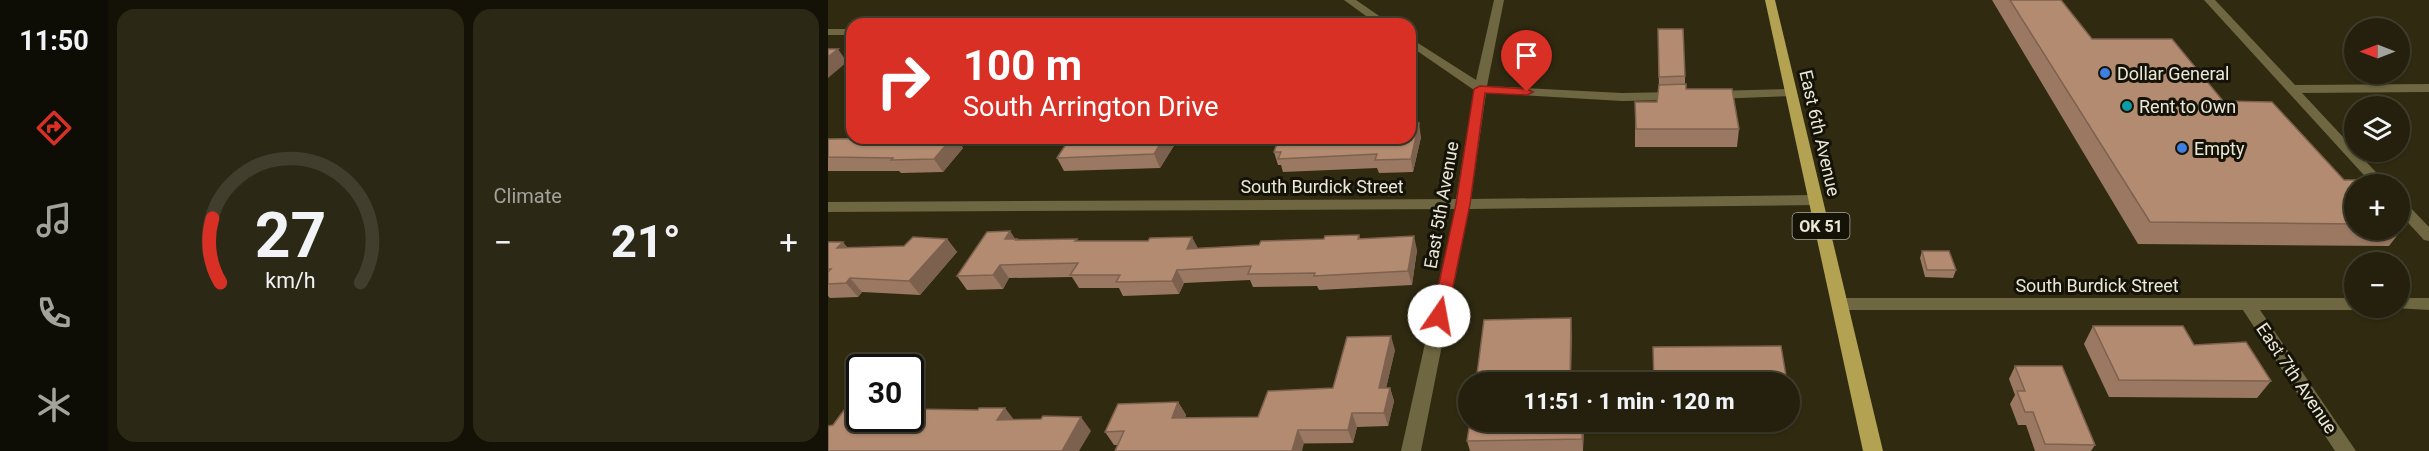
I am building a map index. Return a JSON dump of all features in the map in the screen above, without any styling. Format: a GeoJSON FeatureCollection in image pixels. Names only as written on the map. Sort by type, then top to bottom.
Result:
{"type":"FeatureCollection","features":[{"type":"Feature","properties":{"kind":"main road","name":"East 6th Avenue"},"geometry":{"type":"LineString","coordinates":[[1770,0],[1873,451]]}},
{"type":"Feature","properties":{"kind":"street"},"geometry":{"type":"LineString","coordinates":[[1350,0],[1376,18]]}},
{"type":"Feature","properties":{"kind":"street","name":"East 5th Avenue"},"geometry":{"type":"LineString","coordinates":[[1411,451],[1463,204],[1480,89],[1499,0]]}},
{"type":"Feature","properties":{"kind":"street"},"geometry":{"type":"LineString","coordinates":[[2209,0],[2371,174]]}},
{"type":"Feature","properties":{"kind":"street"},"geometry":{"type":"LineString","coordinates":[[828,32],[846,32]]}},
{"type":"Feature","properties":{"kind":"street"},"geometry":{"type":"LineString","coordinates":[[1416,45],[1480,89],[1622,97],[1791,93]]}},
{"type":"Feature","properties":{"kind":"street"},"geometry":{"type":"LineString","coordinates":[[2290,89],[2429,88]]}},
{"type":"Feature","properties":{"kind":"street","name":"South Burdick Street"},"geometry":{"type":"LineString","coordinates":[[828,207],[1815,200]]}},
{"type":"Feature","properties":{"kind":"street"},"geometry":{"type":"LineString","coordinates":[[2410,216],[2429,236]]}},
{"type":"Feature","properties":{"kind":"street"},"geometry":{"type":"LineString","coordinates":[[2410,304],[2429,303]]}},
{"type":"Feature","properties":{"kind":"street","name":"South Burdick Street"},"geometry":{"type":"LineString","coordinates":[[1840,304],[2344,304]]}},
{"type":"Feature","properties":{"kind":"street","name":"East 7th Avenue"},"geometry":{"type":"LineString","coordinates":[[2248,304],[2346,451]]}},
{"type":"Feature","properties":{"kind":"building"},"geometry":{"type":"Polygon","coordinates":[[[2010,0],[2061,0],[2092,39],[2172,39],[2223,101],[2272,102],[2344,180],[2344,224],[2150,222],[2010,0]]]}},
{"type":"Feature","properties":{"kind":"building"},"geometry":{"type":"Polygon","coordinates":[[[1658,29],[1683,29],[1685,76],[1659,77],[1658,29]]]}},
{"type":"Feature","properties":{"kind":"building"},"geometry":{"type":"Polygon","coordinates":[[[828,49],[838,49],[828,57],[828,49]]]}},
{"type":"Feature","properties":{"kind":"building"},"geometry":{"type":"Polygon","coordinates":[[[1686,84],[1686,89],[1732,89],[1739,129],[1636,129],[1635,102],[1657,102],[1659,85],[1686,84]]]}},
{"type":"Feature","properties":{"kind":"building"},"geometry":{"type":"Polygon","coordinates":[[[828,139],[846,139],[846,144],[947,144],[934,159],[891,160],[893,158],[828,157],[828,139]]]}},
{"type":"Feature","properties":{"kind":"building"},"geometry":{"type":"Polygon","coordinates":[[[1066,144],[1160,144],[1154,154],[1057,158],[1066,144]]]}},
{"type":"Feature","properties":{"kind":"building"},"geometry":{"type":"Polygon","coordinates":[[[1277,144],[1414,144],[1411,159],[1375,160],[1377,154],[1278,159],[1281,152],[1274,152],[1277,144]]]}},
{"type":"Feature","properties":{"kind":"building"},"geometry":{"type":"Polygon","coordinates":[[[1010,231],[1005,239],[1148,241],[1150,238],[1192,237],[1187,249],[1259,245],[1261,241],[1324,239],[1325,236],[1359,235],[1358,239],[1414,236],[1408,271],[1314,276],[1315,273],[1248,274],[1251,266],[1177,270],[1172,281],[1116,282],[1120,275],[1070,275],[1078,263],[1000,265],[993,275],[957,276],[987,232],[1010,231]]]}},
{"type":"Feature","properties":{"kind":"building"},"geometry":{"type":"Polygon","coordinates":[[[913,237],[947,239],[909,281],[850,278],[846,283],[828,284],[828,272],[831,269],[828,269],[828,242],[843,242],[837,248],[904,246],[913,237]]]}},
{"type":"Feature","properties":{"kind":"building"},"geometry":{"type":"Polygon","coordinates":[[[1922,251],[1949,251],[1956,270],[1927,270],[1922,251]]]}},
{"type":"Feature","properties":{"kind":"building"},"geometry":{"type":"Polygon","coordinates":[[[1571,318],[1570,372],[1477,372],[1484,320],[1571,318]]]}},
{"type":"Feature","properties":{"kind":"building"},"geometry":{"type":"Polygon","coordinates":[[[2093,326],[2183,326],[2194,345],[2246,342],[2271,381],[2119,380],[2093,326]]]}},
{"type":"Feature","properties":{"kind":"building"},"geometry":{"type":"Polygon","coordinates":[[[1391,336],[1379,388],[1390,388],[1384,413],[1352,413],[1348,430],[1298,430],[1292,451],[1115,451],[1124,431],[1105,432],[1118,404],[1178,402],[1172,418],[1258,417],[1268,391],[1333,388],[1347,337],[1391,336]]]}},
{"type":"Feature","properties":{"kind":"building"},"geometry":{"type":"Polygon","coordinates":[[[1781,346],[1785,372],[1654,372],[1653,347],[1781,346]]]}},
{"type":"Feature","properties":{"kind":"building"},"geometry":{"type":"Polygon","coordinates":[[[2015,366],[2062,366],[2095,445],[2045,444],[2033,412],[2025,412],[2017,391],[2025,391],[2015,366]]]}},
{"type":"Feature","properties":{"kind":"building"},"geometry":{"type":"Polygon","coordinates":[[[846,407],[846,432],[924,432],[924,409],[1005,408],[997,420],[1041,419],[1043,416],[1081,417],[1062,451],[828,451],[828,426],[833,425],[846,407]]]}},
{"type":"Feature","properties":{"kind":"building"},"geometry":{"type":"Polygon","coordinates":[[[1468,432],[1582,432],[1582,439],[1467,441],[1468,432]]]}},
{"type":"Feature","properties":{"kind":"place","name":"Dollar General"},"geometry":{"type":"Point","coordinates":[2105,73]}},
{"type":"Feature","properties":{"kind":"place","name":"Rent to Own"},"geometry":{"type":"Point","coordinates":[2127,106]}},
{"type":"Feature","properties":{"kind":"place","name":"Empty"},"geometry":{"type":"Point","coordinates":[2182,148]}},
{"type":"Feature","properties":{"kind":"route"},"geometry":{"type":"LineString","coordinates":[[1439,316],[1463,204],[1480,89],[1527,92]]}}]}
